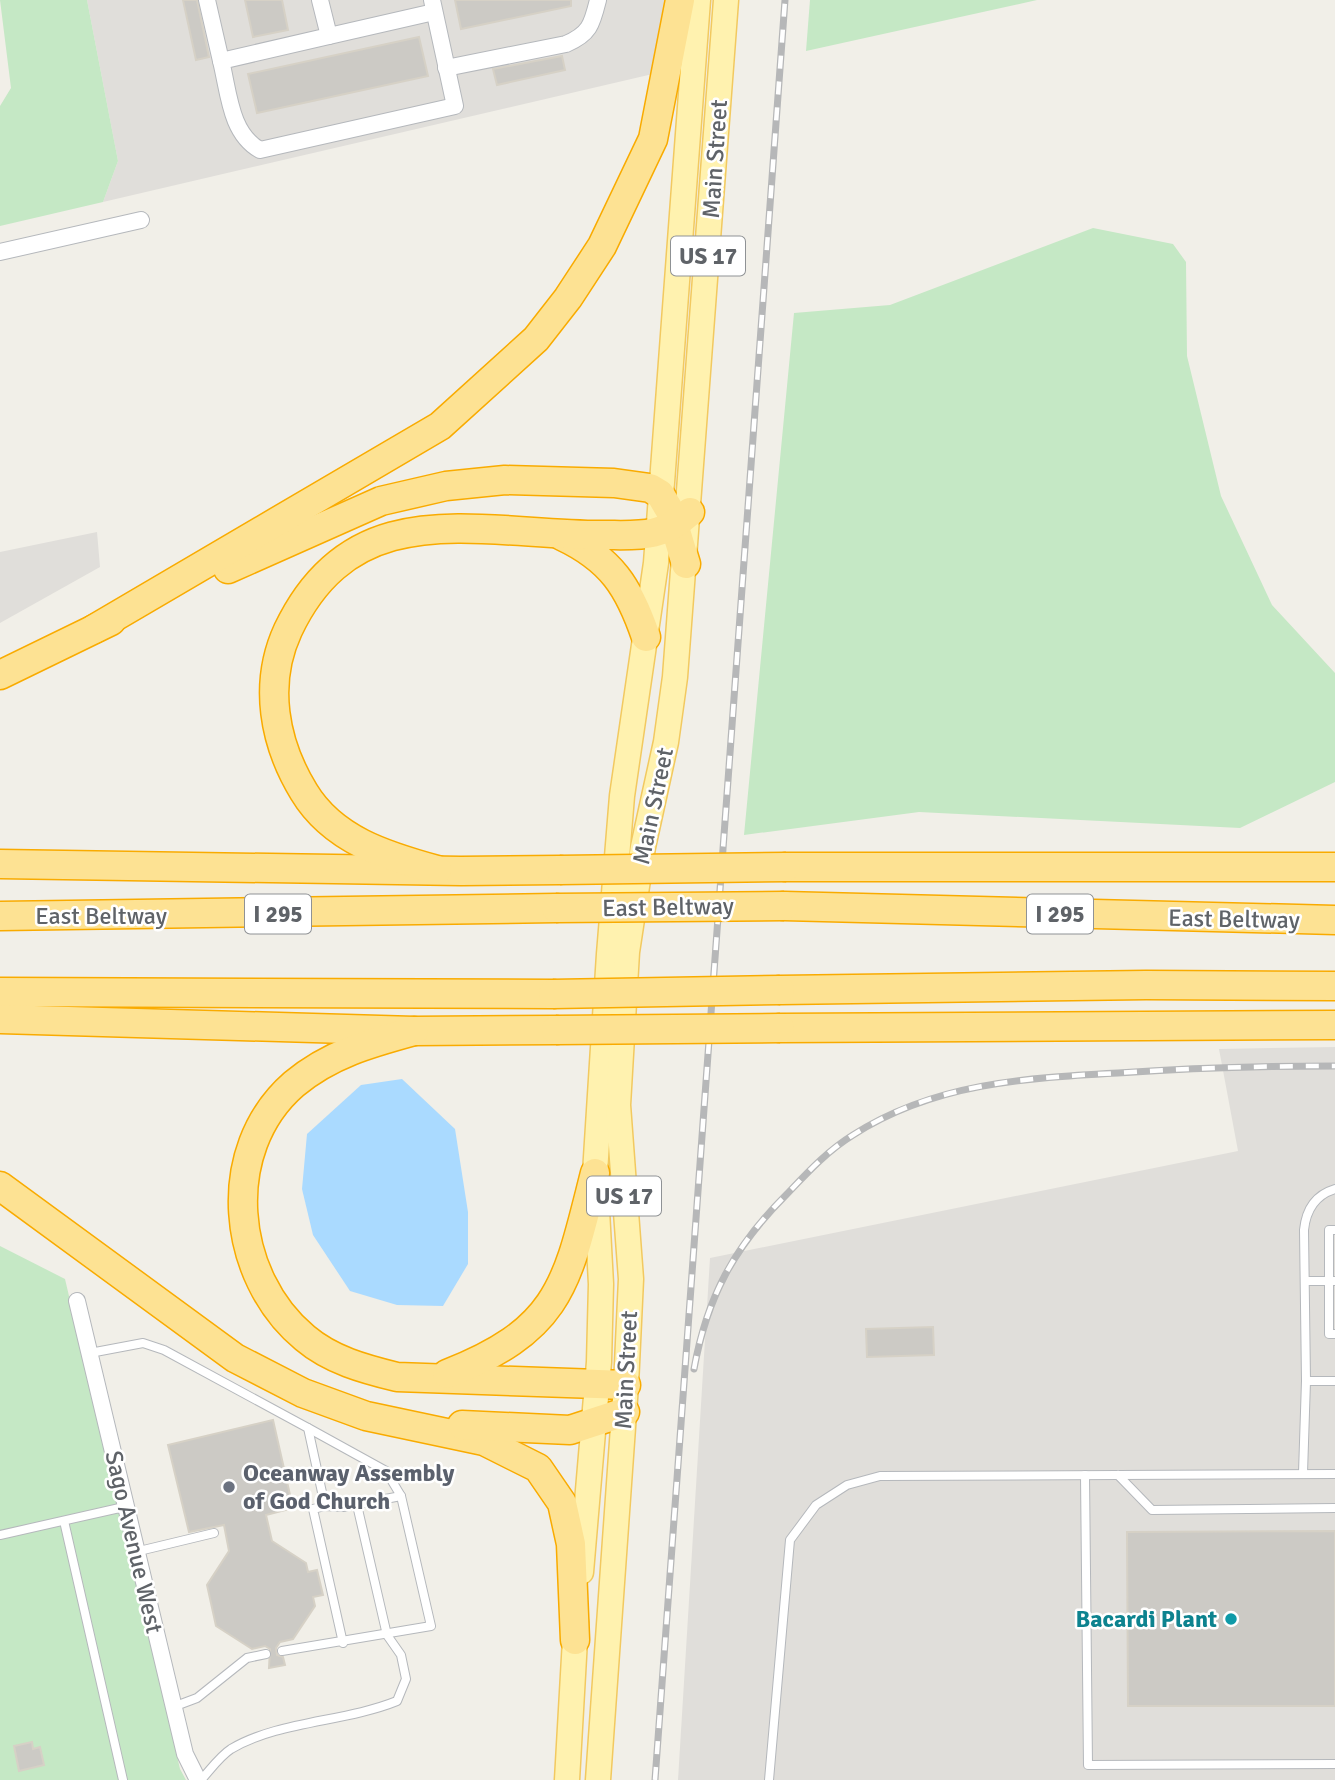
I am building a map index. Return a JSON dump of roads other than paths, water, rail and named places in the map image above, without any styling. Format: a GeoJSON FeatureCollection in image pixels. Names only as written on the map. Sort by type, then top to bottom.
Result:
{"type":"FeatureCollection","features":[{"type":"Feature","properties":{"kind":"highway"},"geometry":{"type":"LineString","coordinates":[[94,629],[440,426],[536,339],[568,298],[602,246],[653,139],[680,0]]}},
{"type":"Feature","properties":{"kind":"highway"},"geometry":{"type":"LineString","coordinates":[[0,675],[94,629],[382,501],[446,486],[505,480],[614,483],[650,488],[660,494],[674,524],[686,564]]}},
{"type":"Feature","properties":{"kind":"highway"},"geometry":{"type":"LineString","coordinates":[[437,870],[362,846],[331,824],[306,796],[288,765],[275,724],[274,685],[281,645],[302,602],[323,578],[353,554],[392,536],[425,528],[458,527],[560,535],[674,524]]}},
{"type":"Feature","properties":{"kind":"highway"},"geometry":{"type":"LineString","coordinates":[[560,535],[583,546],[622,582],[646,637]]}},
{"type":"Feature","properties":{"kind":"highway"},"geometry":{"type":"LineString","coordinates":[[0,864],[437,870],[1335,867]]}},
{"type":"Feature","properties":{"kind":"highway","name":"East Beltway"},"geometry":{"type":"LineString","coordinates":[[0,916],[784,906],[1335,920]]}},
{"type":"Feature","properties":{"kind":"highway"},"geometry":{"type":"LineString","coordinates":[[0,992],[553,994],[1146,985],[1335,986]]}},
{"type":"Feature","properties":{"kind":"highway"},"geometry":{"type":"LineString","coordinates":[[0,1019],[414,1031],[1335,1025]]}},
{"type":"Feature","properties":{"kind":"highway"},"geometry":{"type":"LineString","coordinates":[[366,1416],[570,1430],[595,1422],[626,1398],[597,1385],[397,1377],[369,1370],[323,1351],[305,1338],[265,1293],[251,1263],[242,1219],[244,1172],[263,1124],[291,1086],[316,1067],[351,1049],[414,1031]]}},
{"type":"Feature","properties":{"kind":"highway"},"geometry":{"type":"LineString","coordinates":[[439,1378],[494,1355],[516,1341],[555,1299],[569,1270],[595,1172]]}},
{"type":"Feature","properties":{"kind":"highway"},"geometry":{"type":"LineString","coordinates":[[0,1186],[235,1358],[303,1393],[366,1416],[484,1441],[538,1468],[562,1503],[571,1545],[575,1640]]}},
{"type":"Feature","properties":{"kind":"main road","name":"Main Street"},"geometry":{"type":"LineString","coordinates":[[660,494],[698,0]]}},
{"type":"Feature","properties":{"kind":"main road","name":"Main Street"},"geometry":{"type":"LineString","coordinates":[[567,1780],[575,1640],[595,1422],[601,1284],[595,1172],[622,796],[633,704],[646,637],[674,524],[726,0]]}},
{"type":"Feature","properties":{"kind":"main road","name":"Main Street"},"geometry":{"type":"LineString","coordinates":[[597,1780],[626,1398],[631,1279],[618,1105],[627,953],[643,847],[666,742],[686,564]]}},
{"type":"Feature","properties":{"kind":"street"},"geometry":{"type":"LineString","coordinates":[[208,0],[221,61],[238,130],[246,142],[260,150],[455,106],[433,6],[329,36],[221,61]]}},
{"type":"Feature","properties":{"kind":"street"},"geometry":{"type":"LineString","coordinates":[[320,0],[329,36]]}},
{"type":"Feature","properties":{"kind":"street"},"geometry":{"type":"LineString","coordinates":[[446,68],[566,44],[582,37],[593,22],[598,0]]}},
{"type":"Feature","properties":{"kind":"street"},"geometry":{"type":"LineString","coordinates":[[0,252],[141,220]]}},
{"type":"Feature","properties":{"kind":"street","name":"Sago Avenue West"},"geometry":{"type":"LineString","coordinates":[[77,1301],[173,1707],[185,1754],[199,1780]]}},
{"type":"Feature","properties":{"kind":"lane"},"geometry":{"type":"LineString","coordinates":[[1303,1472],[1306,1381],[1305,1217],[1313,1202],[1325,1192],[1335,1189]]}},
{"type":"Feature","properties":{"kind":"lane"},"geometry":{"type":"LineString","coordinates":[[1335,1230],[1329,1230],[1329,1334],[1335,1334]]}},
{"type":"Feature","properties":{"kind":"lane"},"geometry":{"type":"LineString","coordinates":[[1305,1281],[1331,1281]]}},
{"type":"Feature","properties":{"kind":"lane"},"geometry":{"type":"LineString","coordinates":[[89,1353],[143,1343],[164,1350],[386,1471],[401,1496],[431,1626],[387,1636],[282,1651]]}},
{"type":"Feature","properties":{"kind":"lane"},"geometry":{"type":"LineString","coordinates":[[1306,1381],[1335,1381]]}},
{"type":"Feature","properties":{"kind":"lane"},"geometry":{"type":"LineString","coordinates":[[308,1428],[325,1506]]}},
{"type":"Feature","properties":{"kind":"lane"},"geometry":{"type":"LineString","coordinates":[[769,1780],[790,1540],[816,1505],[847,1485],[880,1476],[1303,1472],[1335,1474]]}},
{"type":"Feature","properties":{"kind":"lane"},"geometry":{"type":"LineString","coordinates":[[1085,1475],[1088,1765],[1335,1764]]}},
{"type":"Feature","properties":{"kind":"lane"},"geometry":{"type":"LineString","coordinates":[[1118,1475],[1152,1510],[1335,1508]]}},
{"type":"Feature","properties":{"kind":"lane"},"geometry":{"type":"LineString","coordinates":[[343,1643],[313,1509],[357,1505],[401,1496]]}},
{"type":"Feature","properties":{"kind":"lane"},"geometry":{"type":"LineString","coordinates":[[199,1780],[230,1749],[272,1733],[369,1713],[397,1702],[406,1679],[401,1655],[387,1636],[357,1505]]}},
{"type":"Feature","properties":{"kind":"lane"},"geometry":{"type":"LineString","coordinates":[[0,1535],[124,1507]]}},
{"type":"Feature","properties":{"kind":"lane"},"geometry":{"type":"LineString","coordinates":[[64,1521],[123,1780]]}},
{"type":"Feature","properties":{"kind":"lane"},"geometry":{"type":"LineString","coordinates":[[135,1552],[214,1533]]}},
{"type":"Feature","properties":{"kind":"lane"},"geometry":{"type":"LineString","coordinates":[[173,1707],[197,1698],[247,1658],[266,1654]]}},
{"type":"Feature","properties":{"kind":"water"},"geometry":{"type":"Polygon","coordinates":[[[402,1079],[455,1129],[468,1212],[468,1264],[443,1306],[397,1305],[350,1291],[313,1235],[302,1189],[307,1134],[361,1085],[402,1079]]]}},
{"type":"Feature","properties":{"kind":"railway"},"geometry":{"type":"LineString","coordinates":[[655,1780],[785,0]]}},
{"type":"Feature","properties":{"kind":"railway"},"geometry":{"type":"LineString","coordinates":[[694,1369],[715,1296],[725,1274],[752,1234],[826,1155],[853,1135],[884,1118],[948,1094],[981,1086],[1049,1077],[1172,1070],[1335,1066]]}},
{"type":"Feature","properties":{"kind":"place","name":"Oceanway Assembly of God Church"},"geometry":{"type":"Point","coordinates":[229,1487]}},
{"type":"Feature","properties":{"kind":"place","name":"Bacardi Plant"},"geometry":{"type":"Point","coordinates":[1231,1619]}}]}
